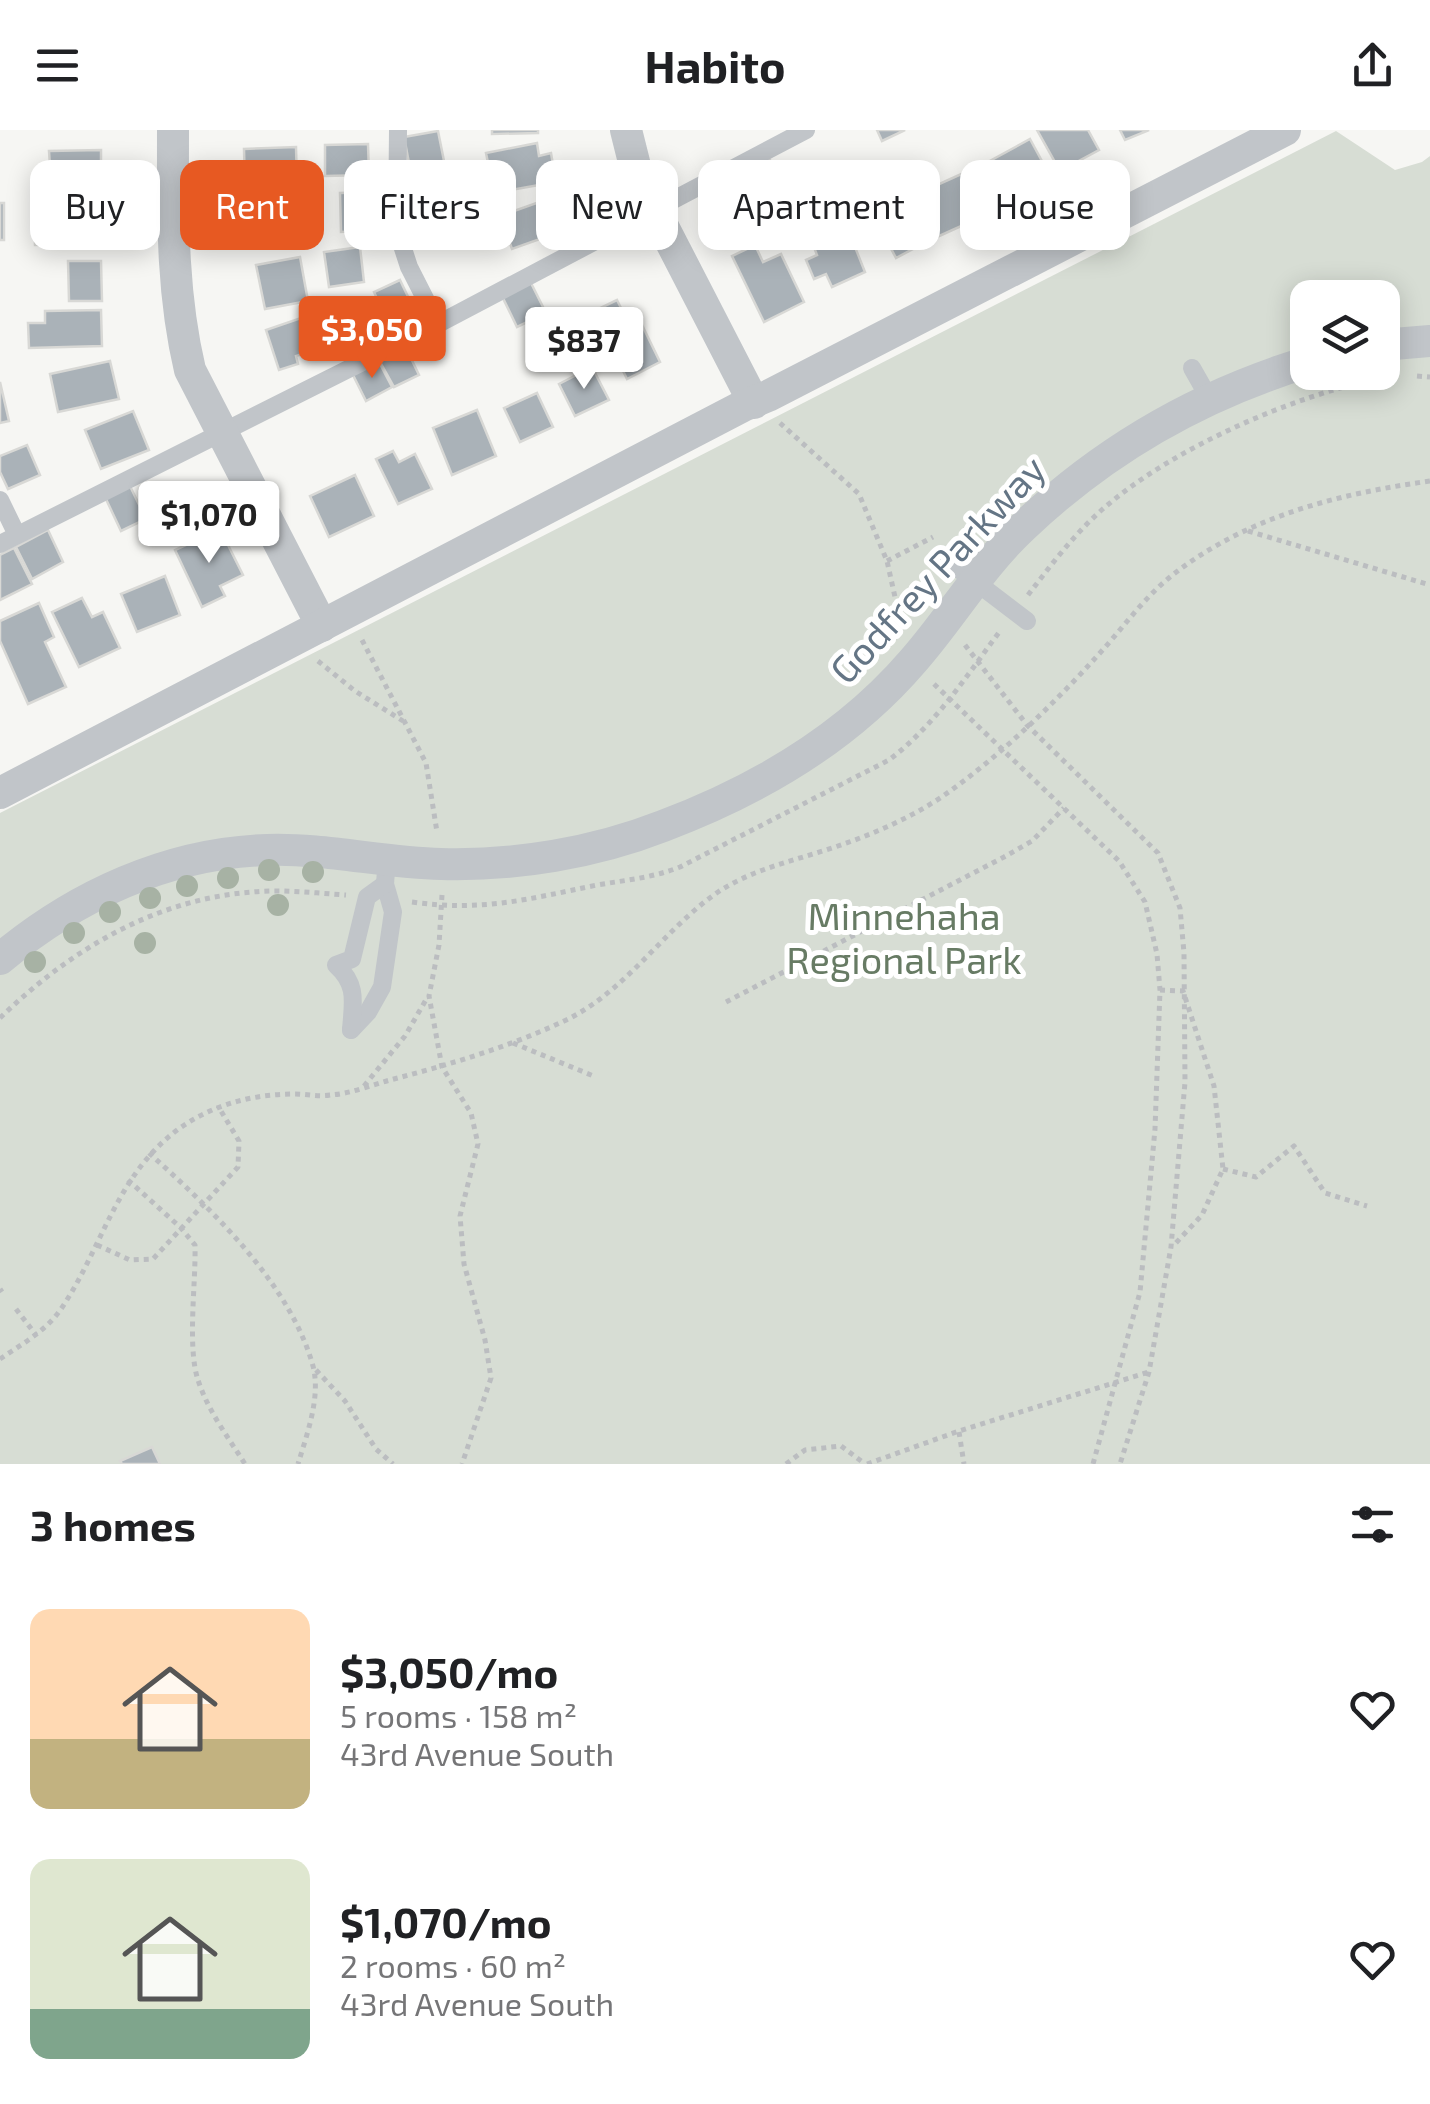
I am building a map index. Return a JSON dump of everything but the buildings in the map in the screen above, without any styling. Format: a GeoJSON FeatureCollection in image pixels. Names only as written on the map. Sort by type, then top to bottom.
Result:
{"type":"FeatureCollection","features":[{"type":"Feature","properties":{"kind":"street"},"geometry":{"type":"LineString","coordinates":[[173,130],[173,266],[179,325],[190,370],[322,626]]}},
{"type":"Feature","properties":{"kind":"street"},"geometry":{"type":"LineString","coordinates":[[626,130],[634,160]]}},
{"type":"Feature","properties":{"kind":"street"},"geometry":{"type":"LineString","coordinates":[[0,793],[322,626],[762,409],[1285,130]]}},
{"type":"Feature","properties":{"kind":"street"},"geometry":{"type":"LineString","coordinates":[[676,250],[762,409]]}},
{"type":"Feature","properties":{"kind":"street"},"geometry":{"type":"LineString","coordinates":[[1400,355],[1430,341]]}},
{"type":"Feature","properties":{"kind":"street","name":"Godfrey Parkway"},"geometry":{"type":"LineString","coordinates":[[0,959],[37,928],[113,886],[188,860],[266,850],[386,871],[514,861],[569,852],[660,828],[716,804],[775,774],[838,732],[914,661],[973,582],[1019,530],[1072,482],[1132,439],[1210,398],[1290,369]]}},
{"type":"Feature","properties":{"kind":"lane"},"geometry":{"type":"LineString","coordinates":[[398,130],[398,230],[409,267],[438,324]]}},
{"type":"Feature","properties":{"kind":"lane"},"geometry":{"type":"LineString","coordinates":[[678,197],[806,130]]}},
{"type":"Feature","properties":{"kind":"lane"},"geometry":{"type":"LineString","coordinates":[[0,544],[578,250]]}},
{"type":"Feature","properties":{"kind":"lane"},"geometry":{"type":"LineString","coordinates":[[1192,368],[1210,398]]}},
{"type":"Feature","properties":{"kind":"lane"},"geometry":{"type":"LineString","coordinates":[[0,500],[18,535]]}},
{"type":"Feature","properties":{"kind":"lane"},"geometry":{"type":"LineString","coordinates":[[947,560],[1027,621]]}},
{"type":"Feature","properties":{"kind":"lane"},"geometry":{"type":"LineString","coordinates":[[386,871],[393,912],[382,986],[368,1012],[351,1030],[350,978],[336,964],[352,959],[367,897],[386,871]]}},
{"type":"Feature","properties":{"kind":"path"},"geometry":{"type":"LineString","coordinates":[[1408,376],[1430,377]]}},
{"type":"Feature","properties":{"kind":"path"},"geometry":{"type":"LineString","coordinates":[[1148,475],[1226,433],[1338,390]]}},
{"type":"Feature","properties":{"kind":"path"},"geometry":{"type":"LineString","coordinates":[[762,409],[859,494],[888,561],[903,631]]}},
{"type":"Feature","properties":{"kind":"path"},"geometry":{"type":"LineString","coordinates":[[0,1359],[36,1335],[58,1312],[97,1245],[128,1180],[149,1154],[182,1126],[218,1106],[254,1096],[330,1096],[442,1066],[567,1020],[617,987],[672,932],[720,892],[768,868],[904,820],[942,797],[1027,725],[1097,657],[1169,578],[1245,530],[1294,510],[1350,495],[1430,481]]}},
{"type":"Feature","properties":{"kind":"path"},"geometry":{"type":"LineString","coordinates":[[1245,530],[1430,585]]}},
{"type":"Feature","properties":{"kind":"path"},"geometry":{"type":"LineString","coordinates":[[888,561],[933,537]]}},
{"type":"Feature","properties":{"kind":"path"},"geometry":{"type":"LineString","coordinates":[[945,619],[1027,725],[1158,853],[1180,908],[1185,1082],[1172,1248],[1150,1372],[1120,1464]]}},
{"type":"Feature","properties":{"kind":"path"},"geometry":{"type":"LineString","coordinates":[[359,633],[426,763],[437,838]]}},
{"type":"Feature","properties":{"kind":"path"},"geometry":{"type":"LineString","coordinates":[[313,658],[355,691],[405,722]]}},
{"type":"Feature","properties":{"kind":"path"},"geometry":{"type":"LineString","coordinates":[[926,674],[949,702],[1118,860],[1145,902],[1157,954],[1160,990],[1156,1130],[1140,1292],[1092,1464]]}},
{"type":"Feature","properties":{"kind":"path"},"geometry":{"type":"LineString","coordinates":[[726,1002],[1004,857],[1032,840],[1064,808]]}},
{"type":"Feature","properties":{"kind":"path"},"geometry":{"type":"LineString","coordinates":[[362,1088],[405,1036],[428,996],[443,906],[441,882]]}},
{"type":"Feature","properties":{"kind":"path"},"geometry":{"type":"LineString","coordinates":[[0,1018],[53,970],[162,911],[251,892],[350,895]]}},
{"type":"Feature","properties":{"kind":"path"},"geometry":{"type":"LineString","coordinates":[[1160,990],[1183,991]]}},
{"type":"Feature","properties":{"kind":"path"},"geometry":{"type":"LineString","coordinates":[[1172,1248],[1202,1216],[1223,1170],[1214,1086],[1183,991]]}},
{"type":"Feature","properties":{"kind":"path"},"geometry":{"type":"LineString","coordinates":[[428,996],[442,1066],[470,1113],[478,1144],[460,1216],[464,1264],[486,1340],[491,1378],[462,1464]]}},
{"type":"Feature","properties":{"kind":"path"},"geometry":{"type":"LineString","coordinates":[[511,1042],[596,1076]]}},
{"type":"Feature","properties":{"kind":"path"},"geometry":{"type":"LineString","coordinates":[[97,1245],[130,1260],[154,1259],[238,1168],[239,1142],[218,1106]]}},
{"type":"Feature","properties":{"kind":"path"},"geometry":{"type":"LineString","coordinates":[[1223,1170],[1256,1178],[1294,1146],[1325,1194],[1367,1206]]}},
{"type":"Feature","properties":{"kind":"path"},"geometry":{"type":"LineString","coordinates":[[149,1154],[204,1203],[254,1262],[289,1312],[314,1367],[345,1401],[376,1449],[392,1464]]}},
{"type":"Feature","properties":{"kind":"path"},"geometry":{"type":"LineString","coordinates":[[128,1180],[195,1245],[197,1377],[214,1416],[245,1464]]}},
{"type":"Feature","properties":{"kind":"path"},"geometry":{"type":"LineString","coordinates":[[16,1310],[36,1335]]}},
{"type":"Feature","properties":{"kind":"path"},"geometry":{"type":"LineString","coordinates":[[298,1464],[314,1406],[314,1367]]}},
{"type":"Feature","properties":{"kind":"path"},"geometry":{"type":"LineString","coordinates":[[786,1464],[805,1450],[841,1446],[866,1464],[1150,1372]]}},
{"type":"Feature","properties":{"kind":"path"},"geometry":{"type":"LineString","coordinates":[[959,1431],[964,1464]]}},
{"type":"Feature","properties":{"kind":"green space","name":"Minnehaha Regional Park"},"geometry":{"type":"Polygon","coordinates":[[[1336,131],[1395,170],[1430,156],[1430,1464],[0,1464],[0,813],[1103,250],[1130,250],[1130,236],[1336,131]]]}}]}
